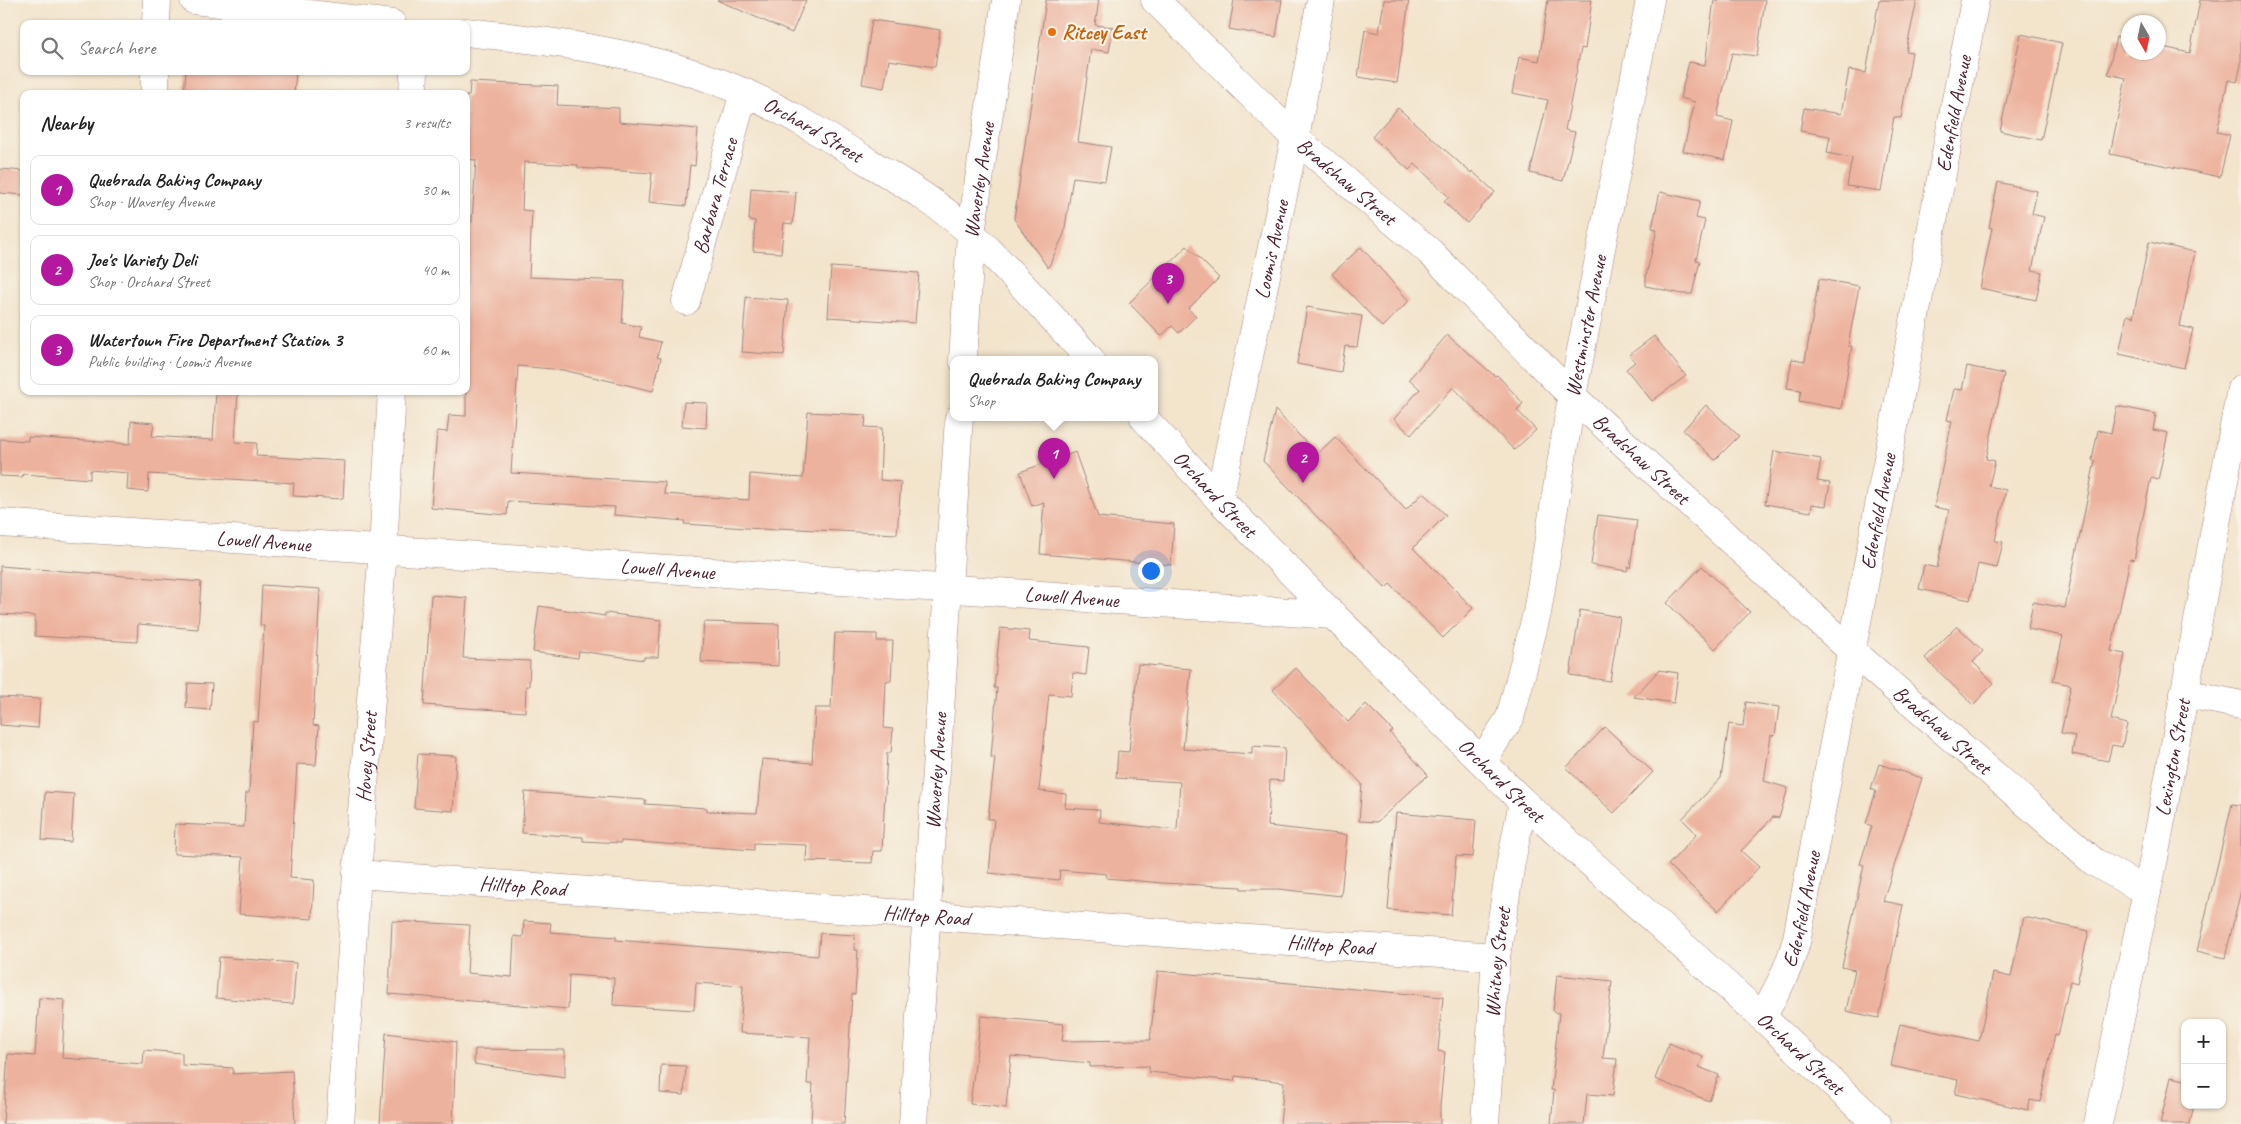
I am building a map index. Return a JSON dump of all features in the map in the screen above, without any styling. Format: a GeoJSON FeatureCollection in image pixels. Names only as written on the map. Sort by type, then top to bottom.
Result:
{"type":"FeatureCollection","features":[{"type":"Feature","properties":{"kind":"street"},"geometry":{"type":"LineString","coordinates":[[156,20],[157,0]]}},
{"type":"Feature","properties":{"kind":"street"},"geometry":{"type":"LineString","coordinates":[[194,0],[359,20]]}},
{"type":"Feature","properties":{"kind":"street","name":"Waverley Avenue"},"geometry":{"type":"LineString","coordinates":[[963,356],[971,233],[1006,0]]}},
{"type":"Feature","properties":{"kind":"street","name":"Bradshaw Street"},"geometry":{"type":"LineString","coordinates":[[1155,0],[1295,138],[1430,252],[1572,396],[1851,650],[2094,862],[2148,892]]}},
{"type":"Feature","properties":{"kind":"street","name":"Loomis Avenue"},"geometry":{"type":"LineString","coordinates":[[1219,499],[1295,138],[1321,0]]}},
{"type":"Feature","properties":{"kind":"street","name":"Westminster Avenue"},"geometry":{"type":"LineString","coordinates":[[1482,761],[1510,718],[1537,613],[1572,396],[1650,0]]}},
{"type":"Feature","properties":{"kind":"street","name":"Edenfield Avenue"},"geometry":{"type":"LineString","coordinates":[[1762,1017],[1783,981],[1791,962],[1797,938],[1975,0]]}},
{"type":"Feature","properties":{"kind":"street","name":"Orchard Street"},"geometry":{"type":"LineString","coordinates":[[470,33],[582,48],[649,60],[744,92],[773,106],[850,150],[913,190],[971,233],[1087,356]]}},
{"type":"Feature","properties":{"kind":"street"},"geometry":{"type":"LineString","coordinates":[[155,75],[155,90]]}},
{"type":"Feature","properties":{"kind":"street"},"geometry":{"type":"LineString","coordinates":[[412,90],[414,75]]}},
{"type":"Feature","properties":{"kind":"street","name":"Barbara Terrace"},"geometry":{"type":"LineString","coordinates":[[686,301],[744,92]]}},
{"type":"Feature","properties":{"kind":"street","name":"Lexington Street"},"geometry":{"type":"LineString","coordinates":[[2098,1124],[2148,892],[2241,389]]}},
{"type":"Feature","properties":{"kind":"street","name":"Hovey Street"},"geometry":{"type":"LineString","coordinates":[[340,1124],[357,874],[383,549],[392,395]]}},
{"type":"Feature","properties":{"kind":"street","name":"Waverley Avenue"},"geometry":{"type":"LineString","coordinates":[[913,1124],[960,421]]}},
{"type":"Feature","properties":{"kind":"street","name":"Orchard Street"},"geometry":{"type":"LineString","coordinates":[[1147,421],[1219,499],[1333,615],[1523,802],[1762,1017],[1877,1124]]}},
{"type":"Feature","properties":{"kind":"street","name":"Lowell Avenue"},"geometry":{"type":"LineString","coordinates":[[0,523],[1333,615]]}},
{"type":"Feature","properties":{"kind":"street"},"geometry":{"type":"LineString","coordinates":[[2184,693],[2241,705]]}},
{"type":"Feature","properties":{"kind":"street","name":"Whitney Street"},"geometry":{"type":"LineString","coordinates":[[1485,1124],[1496,957],[1511,862],[1523,802]]}},
{"type":"Feature","properties":{"kind":"street","name":"Hilltop Road"},"geometry":{"type":"LineString","coordinates":[[357,874],[1496,957]]}},
{"type":"Feature","properties":{"kind":"building"},"geometry":{"type":"Polygon","coordinates":[[[717,0],[806,0],[792,33],[717,0]]]}},
{"type":"Feature","properties":{"kind":"building"},"geometry":{"type":"Polygon","coordinates":[[[1046,0],[1099,0],[1095,25],[1113,27],[1109,52],[1091,49],[1078,142],[1111,147],[1105,181],[1073,177],[1064,234],[1048,268],[1014,219],[1046,0]]]}},
{"type":"Feature","properties":{"kind":"building"},"geometry":{"type":"Polygon","coordinates":[[[1234,0],[1282,0],[1276,37],[1229,29],[1234,0]]]}},
{"type":"Feature","properties":{"kind":"building"},"geometry":{"type":"Polygon","coordinates":[[[1384,0],[1409,0],[1397,83],[1358,77],[1365,30],[1379,33],[1384,0]]]}},
{"type":"Feature","properties":{"kind":"building"},"geometry":{"type":"Polygon","coordinates":[[[1548,0],[1592,0],[1585,49],[1581,48],[1565,130],[1575,132],[1563,181],[1530,173],[1548,100],[1512,93],[1519,57],[1539,61],[1548,0]]]}},
{"type":"Feature","properties":{"kind":"building"},"geometry":{"type":"Polygon","coordinates":[[[1714,0],[1765,0],[1757,56],[1732,53],[1717,117],[1733,121],[1725,160],[1683,151],[1695,102],[1680,98],[1689,62],[1705,65],[1714,0]]]}},
{"type":"Feature","properties":{"kind":"building"},"geometry":{"type":"Polygon","coordinates":[[[1879,0],[1917,0],[1906,51],[1912,52],[1901,118],[1894,117],[1881,191],[1847,186],[1852,158],[1827,153],[1830,136],[1800,131],[1804,108],[1841,114],[1849,70],[1866,73],[1879,0]]]}},
{"type":"Feature","properties":{"kind":"building"},"geometry":{"type":"Polygon","coordinates":[[[2200,0],[2241,0],[2241,65],[2237,82],[2228,80],[2217,132],[2230,135],[2220,177],[2110,154],[2126,78],[2108,74],[2116,37],[2121,38],[2121,60],[2166,60],[2166,48],[2190,53],[2200,0]]]}},
{"type":"Feature","properties":{"kind":"building"},"geometry":{"type":"Polygon","coordinates":[[[872,20],[940,30],[935,67],[889,60],[884,88],[862,84],[872,20]]]}},
{"type":"Feature","properties":{"kind":"building"},"geometry":{"type":"Polygon","coordinates":[[[2021,34],[2062,43],[2041,140],[2000,131],[2021,34]]]}},
{"type":"Feature","properties":{"kind":"building"},"geometry":{"type":"Polygon","coordinates":[[[186,75],[296,75],[294,90],[184,90],[186,75]]]}},
{"type":"Feature","properties":{"kind":"building"},"geometry":{"type":"Polygon","coordinates":[[[470,82],[558,86],[557,105],[619,108],[619,122],[698,129],[695,166],[690,165],[686,206],[649,202],[652,173],[578,168],[578,165],[524,162],[522,210],[532,211],[529,277],[625,281],[622,323],[641,327],[639,337],[661,342],[657,357],[661,358],[653,391],[563,370],[518,366],[511,473],[665,482],[664,494],[749,500],[750,474],[803,478],[808,412],[866,415],[865,427],[882,428],[880,480],[901,482],[897,534],[778,528],[778,530],[684,524],[685,521],[614,515],[615,507],[508,501],[507,515],[431,508],[437,431],[447,432],[449,415],[466,416],[466,395],[470,395],[470,222],[472,222],[476,160],[470,159],[470,82]]]}},
{"type":"Feature","properties":{"kind":"building"},"geometry":{"type":"Polygon","coordinates":[[[1398,108],[1495,192],[1467,223],[1444,202],[1449,197],[1415,164],[1409,170],[1372,137],[1398,108]]]}},
{"type":"Feature","properties":{"kind":"building"},"geometry":{"type":"Polygon","coordinates":[[[0,169],[20,171],[20,195],[0,193],[0,169]]]}},
{"type":"Feature","properties":{"kind":"building"},"geometry":{"type":"Polygon","coordinates":[[[1998,182],[2037,191],[2032,214],[2044,217],[2032,270],[2042,272],[2036,300],[1980,288],[1992,228],[1989,227],[1998,182]]]}},
{"type":"Feature","properties":{"kind":"building"},"geometry":{"type":"Polygon","coordinates":[[[751,188],[796,192],[793,224],[784,223],[781,253],[753,251],[755,221],[749,220],[751,188]]]}},
{"type":"Feature","properties":{"kind":"building"},"geometry":{"type":"Polygon","coordinates":[[[1660,192],[1700,201],[1696,218],[1705,220],[1696,260],[1700,261],[1692,294],[1682,294],[1646,286],[1646,276],[1657,229],[1652,228],[1660,192]]]}},
{"type":"Feature","properties":{"kind":"building"},"geometry":{"type":"Polygon","coordinates":[[[2149,242],[2195,252],[2180,326],[2193,329],[2184,368],[2119,354],[2127,315],[2133,317],[2149,242]]]}},
{"type":"Feature","properties":{"kind":"building"},"geometry":{"type":"Polygon","coordinates":[[[1187,246],[1219,278],[1188,309],[1196,316],[1179,333],[1172,326],[1161,336],[1129,303],[1187,246]]]}},
{"type":"Feature","properties":{"kind":"building"},"geometry":{"type":"Polygon","coordinates":[[[1361,247],[1409,301],[1382,327],[1332,274],[1361,247]]]}},
{"type":"Feature","properties":{"kind":"building"},"geometry":{"type":"Polygon","coordinates":[[[831,267],[919,273],[915,323],[828,317],[831,267]]]}},
{"type":"Feature","properties":{"kind":"building"},"geometry":{"type":"Polygon","coordinates":[[[1819,279],[1859,286],[1848,346],[1852,346],[1841,409],[1799,401],[1801,390],[1787,388],[1792,359],[1805,361],[1819,279]]]}},
{"type":"Feature","properties":{"kind":"building"},"geometry":{"type":"Polygon","coordinates":[[[746,297],[788,300],[784,355],[742,352],[746,297]]]}},
{"type":"Feature","properties":{"kind":"building"},"geometry":{"type":"Polygon","coordinates":[[[1307,307],[1362,316],[1357,347],[1345,346],[1341,372],[1297,364],[1307,307]]]}},
{"type":"Feature","properties":{"kind":"building"},"geometry":{"type":"Polygon","coordinates":[[[1447,335],[1495,376],[1497,375],[1523,403],[1517,410],[1536,430],[1514,450],[1453,387],[1411,435],[1394,419],[1420,389],[1409,379],[1447,335]]]}},
{"type":"Feature","properties":{"kind":"building"},"geometry":{"type":"Polygon","coordinates":[[[1654,336],[1686,376],[1652,401],[1626,369],[1635,362],[1629,355],[1654,336]]]}},
{"type":"Feature","properties":{"kind":"building"},"geometry":{"type":"Polygon","coordinates":[[[1967,366],[2004,374],[1986,459],[1995,461],[1989,486],[2006,490],[1995,541],[2003,542],[1997,568],[1978,564],[1970,600],[1919,589],[1924,565],[1937,568],[1949,510],[1934,507],[1952,421],[1947,420],[1954,389],[1962,390],[1967,366]]]}},
{"type":"Feature","properties":{"kind":"building"},"geometry":{"type":"Polygon","coordinates":[[[216,395],[238,395],[235,442],[257,443],[256,456],[345,461],[343,499],[293,496],[294,483],[149,474],[148,492],[127,490],[128,473],[90,470],[90,479],[23,474],[22,477],[0,476],[0,439],[28,441],[28,437],[130,444],[131,421],[154,423],[152,436],[213,440],[216,395]]]}},
{"type":"Feature","properties":{"kind":"building"},"geometry":{"type":"Polygon","coordinates":[[[684,402],[707,403],[706,428],[682,426],[684,402]]]}},
{"type":"Feature","properties":{"kind":"building"},"geometry":{"type":"Polygon","coordinates":[[[1706,405],[1739,436],[1715,460],[1683,430],[1706,405]]]}},
{"type":"Feature","properties":{"kind":"building"},"geometry":{"type":"Polygon","coordinates":[[[2117,406],[2156,414],[2153,430],[2168,433],[2158,480],[2151,478],[2134,560],[2130,559],[2111,651],[2125,654],[2111,720],[2127,724],[2122,747],[2112,745],[2108,761],[2072,754],[2075,736],[2061,733],[2071,685],[2053,681],[2063,636],[2028,629],[2033,602],[2065,608],[2095,461],[2092,460],[2098,430],[2111,433],[2117,406]]]}},
{"type":"Feature","properties":{"kind":"building"},"geometry":{"type":"Polygon","coordinates":[[[1275,410],[1317,454],[1335,437],[1406,510],[1423,493],[1446,515],[1413,548],[1473,608],[1443,638],[1390,584],[1386,588],[1263,461],[1275,410]]]}},
{"type":"Feature","properties":{"kind":"building"},"geometry":{"type":"Polygon","coordinates":[[[1062,448],[1065,456],[1075,452],[1098,517],[1174,524],[1171,565],[1040,554],[1044,502],[1032,506],[1020,472],[1042,464],[1039,456],[1062,448]]]}},
{"type":"Feature","properties":{"kind":"building"},"geometry":{"type":"Polygon","coordinates":[[[1774,451],[1821,459],[1817,481],[1830,483],[1826,506],[1812,504],[1811,512],[1765,504],[1774,451]]]}},
{"type":"Feature","properties":{"kind":"building"},"geometry":{"type":"Polygon","coordinates":[[[1598,515],[1637,520],[1630,568],[1628,566],[1627,571],[1591,565],[1598,515]]]}},
{"type":"Feature","properties":{"kind":"building"},"geometry":{"type":"Polygon","coordinates":[[[0,566],[201,582],[198,629],[138,624],[137,642],[35,636],[35,616],[0,614],[0,566]]]}},
{"type":"Feature","properties":{"kind":"building"},"geometry":{"type":"Polygon","coordinates":[[[1702,566],[1750,612],[1715,649],[1667,603],[1702,566]]]}},
{"type":"Feature","properties":{"kind":"building"},"geometry":{"type":"Polygon","coordinates":[[[262,585],[320,589],[313,725],[319,726],[316,765],[297,764],[290,878],[314,880],[312,919],[239,914],[243,857],[174,854],[175,824],[244,827],[246,793],[249,793],[253,721],[258,722],[264,626],[260,625],[262,585]]]}},
{"type":"Feature","properties":{"kind":"building"},"geometry":{"type":"Polygon","coordinates":[[[431,595],[467,598],[463,658],[530,661],[529,686],[526,686],[525,712],[424,705],[431,595]]]}},
{"type":"Feature","properties":{"kind":"building"},"geometry":{"type":"Polygon","coordinates":[[[539,606],[605,616],[605,613],[661,620],[658,657],[644,657],[644,660],[579,651],[578,658],[533,652],[539,606]]]}},
{"type":"Feature","properties":{"kind":"building"},"geometry":{"type":"Polygon","coordinates":[[[1580,610],[1620,617],[1610,681],[1570,675],[1580,610]]]}},
{"type":"Feature","properties":{"kind":"building"},"geometry":{"type":"Polygon","coordinates":[[[704,622],[779,624],[778,666],[701,662],[704,622]]]}},
{"type":"Feature","properties":{"kind":"building"},"geometry":{"type":"Polygon","coordinates":[[[1957,626],[1983,651],[1973,662],[1994,683],[1973,705],[1925,658],[1957,626]]]}},
{"type":"Feature","properties":{"kind":"building"},"geometry":{"type":"Polygon","coordinates":[[[1000,628],[1030,631],[1029,641],[1089,647],[1086,675],[1073,673],[1071,696],[1049,694],[1039,791],[1066,794],[1065,808],[1100,810],[1099,822],[1177,830],[1180,782],[1116,778],[1118,751],[1129,752],[1138,664],[1191,669],[1183,749],[1252,754],[1252,746],[1285,748],[1283,781],[1270,780],[1268,826],[1347,835],[1341,896],[1278,889],[1241,889],[1241,887],[1106,878],[1107,874],[1060,870],[1059,880],[989,873],[994,819],[988,819],[995,757],[991,757],[997,688],[994,688],[1000,628]]]}},
{"type":"Feature","properties":{"kind":"building"},"geometry":{"type":"Polygon","coordinates":[[[835,633],[877,634],[877,641],[893,641],[891,681],[886,681],[884,728],[893,729],[891,753],[887,753],[882,851],[873,851],[872,863],[806,861],[807,845],[754,843],[754,850],[621,841],[621,843],[583,841],[583,837],[522,833],[525,792],[646,800],[645,804],[707,808],[707,811],[757,813],[762,759],[812,763],[815,708],[831,708],[835,633]]]}},
{"type":"Feature","properties":{"kind":"building"},"geometry":{"type":"Polygon","coordinates":[[[1296,668],[1348,722],[1366,704],[1393,731],[1390,733],[1428,775],[1377,822],[1359,821],[1362,784],[1273,690],[1296,668]]]}},
{"type":"Feature","properties":{"kind":"building"},"geometry":{"type":"Polygon","coordinates":[[[1659,670],[1678,673],[1674,703],[1634,697],[1659,670]]]}},
{"type":"Feature","properties":{"kind":"building"},"geometry":{"type":"Polygon","coordinates":[[[188,683],[212,684],[210,710],[186,708],[188,683]]]}},
{"type":"Feature","properties":{"kind":"building"},"geometry":{"type":"Polygon","coordinates":[[[0,697],[40,699],[38,728],[0,725],[0,697]]]}},
{"type":"Feature","properties":{"kind":"building"},"geometry":{"type":"Polygon","coordinates":[[[1746,702],[1779,707],[1775,736],[1771,735],[1764,781],[1788,788],[1779,818],[1773,817],[1741,851],[1759,867],[1718,911],[1668,865],[1697,834],[1682,819],[1721,778],[1729,724],[1743,726],[1746,702]]]}},
{"type":"Feature","properties":{"kind":"building"},"geometry":{"type":"Polygon","coordinates":[[[1605,727],[1653,772],[1614,813],[1566,768],[1605,727]]]}},
{"type":"Feature","properties":{"kind":"building"},"geometry":{"type":"Polygon","coordinates":[[[418,754],[456,756],[453,811],[414,808],[418,754]]]}},
{"type":"Feature","properties":{"kind":"building"},"geometry":{"type":"Polygon","coordinates":[[[1879,764],[1922,778],[1883,901],[1903,905],[1879,1018],[1846,1011],[1855,970],[1842,967],[1864,865],[1860,864],[1872,826],[1866,824],[1876,791],[1871,789],[1879,764]]]}},
{"type":"Feature","properties":{"kind":"building"},"geometry":{"type":"Polygon","coordinates":[[[45,792],[74,794],[71,842],[42,840],[45,792]]]}},
{"type":"Feature","properties":{"kind":"building"},"geometry":{"type":"Polygon","coordinates":[[[2232,804],[2241,805],[2241,890],[2225,958],[2197,951],[2232,804]]]}},
{"type":"Feature","properties":{"kind":"building"},"geometry":{"type":"Polygon","coordinates":[[[1396,813],[1476,820],[1473,857],[1456,856],[1451,915],[1388,910],[1396,813]]]}},
{"type":"Feature","properties":{"kind":"building"},"geometry":{"type":"Polygon","coordinates":[[[2024,917],[2089,931],[2077,983],[2070,981],[2058,1036],[2055,1035],[2040,1102],[2030,1100],[2028,1110],[1955,1094],[1958,1080],[1891,1066],[1900,1024],[1979,1041],[1993,973],[2011,977],[2024,917]]]}},
{"type":"Feature","properties":{"kind":"building"},"geometry":{"type":"Polygon","coordinates":[[[392,921],[470,925],[467,973],[512,977],[514,936],[523,937],[524,921],[551,923],[550,932],[616,937],[616,940],[818,956],[820,933],[855,935],[854,950],[858,950],[855,994],[852,994],[844,1124],[811,1124],[813,1084],[807,1084],[810,1037],[740,1033],[743,986],[696,983],[694,1010],[613,1005],[614,978],[569,975],[568,1009],[389,994],[392,921]]]}},
{"type":"Feature","properties":{"kind":"building"},"geometry":{"type":"Polygon","coordinates":[[[219,957],[296,963],[293,1004],[216,998],[219,957]]]}},
{"type":"Feature","properties":{"kind":"building"},"geometry":{"type":"Polygon","coordinates":[[[1158,971],[1443,997],[1438,1051],[1445,1052],[1440,1124],[1280,1124],[1284,1082],[1235,1076],[1234,1081],[1149,1072],[1149,1066],[1090,1067],[1090,1063],[1011,1056],[1006,1108],[970,1104],[981,1016],[1064,1024],[1062,1041],[1150,1040],[1158,971]]]}},
{"type":"Feature","properties":{"kind":"building"},"geometry":{"type":"Polygon","coordinates":[[[1557,975],[1612,981],[1603,1058],[1617,1059],[1613,1096],[1587,1094],[1584,1124],[1551,1124],[1554,1090],[1551,1090],[1559,1013],[1553,1012],[1557,975]]]}},
{"type":"Feature","properties":{"kind":"building"},"geometry":{"type":"Polygon","coordinates":[[[39,998],[65,1000],[62,1058],[143,1064],[144,1050],[182,1053],[182,1065],[233,1068],[233,1074],[292,1071],[295,1124],[3,1124],[8,1054],[35,1056],[39,998]]]}},
{"type":"Feature","properties":{"kind":"building"},"geometry":{"type":"Polygon","coordinates":[[[386,1033],[456,1042],[453,1124],[380,1124],[386,1033]]]}},
{"type":"Feature","properties":{"kind":"building"},"geometry":{"type":"Polygon","coordinates":[[[1669,1043],[1703,1057],[1699,1067],[1719,1075],[1709,1101],[1655,1079],[1669,1043]]]}},
{"type":"Feature","properties":{"kind":"building"},"geometry":{"type":"Polygon","coordinates":[[[475,1049],[565,1050],[565,1077],[474,1064],[475,1049]]]}},
{"type":"Feature","properties":{"kind":"building"},"geometry":{"type":"Polygon","coordinates":[[[661,1065],[686,1066],[684,1095],[660,1093],[661,1065]]]}},
{"type":"Feature","properties":{"kind":"building"},"geometry":{"type":"Polygon","coordinates":[[[2171,1077],[2181,1079],[2181,1109],[2193,1109],[2190,1124],[2160,1124],[2171,1077]]]}},
{"type":"Feature","properties":{"kind":"place","name":"Ritcey East"},"geometry":{"type":"Point","coordinates":[1052,32]}},
{"type":"Feature","properties":{"kind":"place","name":"Watertown Fire Department Station 3"},"geometry":{"type":"Point","coordinates":[1168,304]}},
{"type":"Feature","properties":{"kind":"place","name":"Quebrada Baking Company"},"geometry":{"type":"Point","coordinates":[1054,479]}},
{"type":"Feature","properties":{"kind":"place","name":"Joe's Variety Deli"},"geometry":{"type":"Point","coordinates":[1303,483]}}]}
